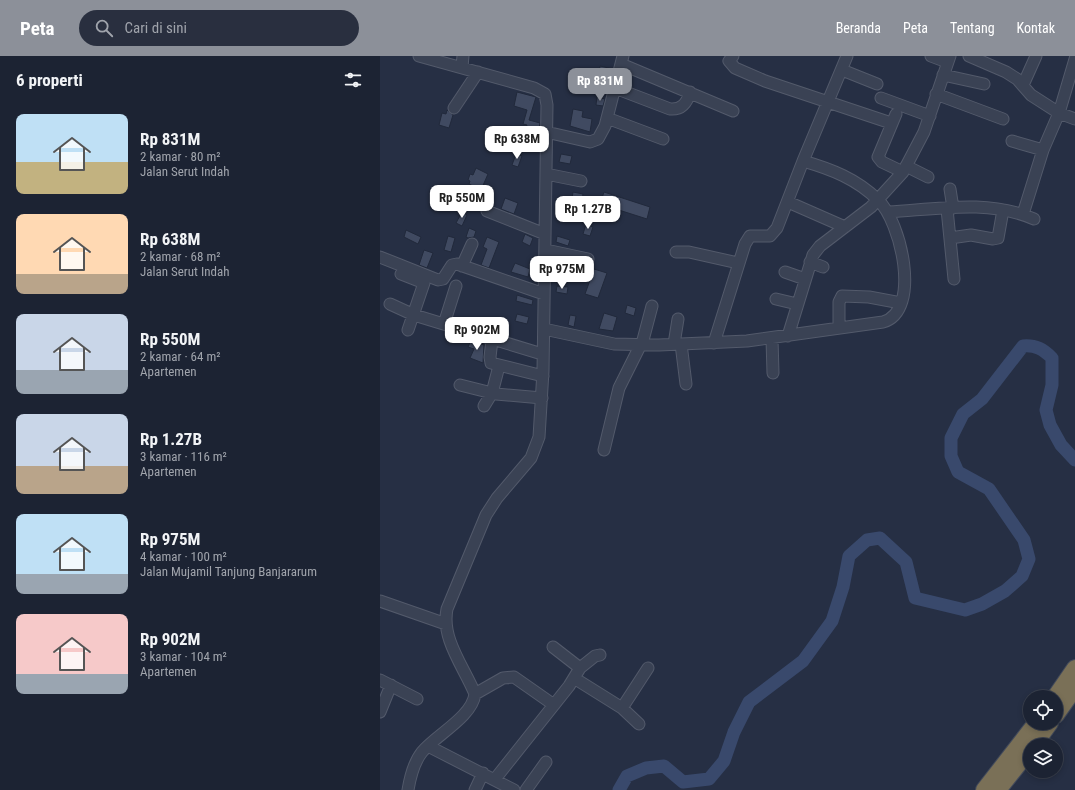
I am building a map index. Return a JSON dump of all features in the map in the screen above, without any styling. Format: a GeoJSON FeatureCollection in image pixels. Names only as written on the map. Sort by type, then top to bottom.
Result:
{"type":"FeatureCollection","features":[{"type":"Feature","properties":{"kind":"highway"},"geometry":{"type":"LineString","coordinates":[[1060,690],[1075,668]]}},
{"type":"Feature","properties":{"kind":"highway"},"geometry":{"type":"LineString","coordinates":[[1063,705],[1075,688]]}},
{"type":"Feature","properties":{"kind":"highway"},"geometry":{"type":"LineString","coordinates":[[984,790],[1031,730]]}},
{"type":"Feature","properties":{"kind":"highway"},"geometry":{"type":"LineString","coordinates":[[998,790],[1023,759]]}},
{"type":"Feature","properties":{"kind":"street"},"geometry":{"type":"LineString","coordinates":[[412,789],[416,761],[428,746],[466,712],[474,701],[473,689],[450,640],[446,624],[448,604],[486,515],[497,498],[533,452],[541,424],[546,250],[547,101],[544,93],[534,88],[419,56]]}},
{"type":"Feature","properties":{"kind":"street"},"geometry":{"type":"LineString","coordinates":[[462,67],[463,56]]}},
{"type":"Feature","properties":{"kind":"street"},"geometry":{"type":"LineString","coordinates":[[733,56],[729,61],[735,68],[765,81],[828,103],[894,119],[878,157],[882,162],[928,177]]}},
{"type":"Feature","properties":{"kind":"street"},"geometry":{"type":"LineString","coordinates":[[714,344],[738,263],[749,237],[753,235],[770,236],[775,232],[847,56]]}},
{"type":"Feature","properties":{"kind":"street"},"geometry":{"type":"LineString","coordinates":[[788,336],[810,262],[817,249],[862,216],[878,200],[905,169],[919,144],[949,59],[931,56]]}},
{"type":"Feature","properties":{"kind":"street"},"geometry":{"type":"LineString","coordinates":[[969,56],[1006,72],[1023,85],[1031,95],[1059,112],[1075,119]]}},
{"type":"Feature","properties":{"kind":"street"},"geometry":{"type":"LineString","coordinates":[[1023,85],[1036,56]]}},
{"type":"Feature","properties":{"kind":"street"},"geometry":{"type":"LineString","coordinates":[[1022,214],[1043,150],[1059,112],[1075,58]]}},
{"type":"Feature","properties":{"kind":"street"},"geometry":{"type":"LineString","coordinates":[[546,132],[594,142],[600,138],[607,118],[622,60],[733,111]]}},
{"type":"Feature","properties":{"kind":"street"},"geometry":{"type":"LineString","coordinates":[[842,70],[877,84]]}},
{"type":"Feature","properties":{"kind":"street"},"geometry":{"type":"LineString","coordinates":[[454,108],[478,72]]}},
{"type":"Feature","properties":{"kind":"street"},"geometry":{"type":"LineString","coordinates":[[943,75],[984,84]]}},
{"type":"Feature","properties":{"kind":"street"},"geometry":{"type":"LineString","coordinates":[[615,88],[670,109],[682,107],[688,100],[690,92]]}},
{"type":"Feature","properties":{"kind":"street"},"geometry":{"type":"LineString","coordinates":[[936,94],[1003,120]]}},
{"type":"Feature","properties":{"kind":"street"},"geometry":{"type":"LineString","coordinates":[[881,98],[930,116]]}},
{"type":"Feature","properties":{"kind":"street"},"geometry":{"type":"LineString","coordinates":[[607,118],[663,139]]}},
{"type":"Feature","properties":{"kind":"street"},"geometry":{"type":"LineString","coordinates":[[1012,141],[1043,150]]}},
{"type":"Feature","properties":{"kind":"street"},"geometry":{"type":"LineString","coordinates":[[544,329],[596,342],[640,345],[714,344],[788,336],[887,321],[894,316],[901,303],[905,272],[896,228],[889,212],[878,200],[850,178],[838,172],[803,161]]}},
{"type":"Feature","properties":{"kind":"street"},"geometry":{"type":"LineString","coordinates":[[546,174],[582,181]]}},
{"type":"Feature","properties":{"kind":"street"},"geometry":{"type":"LineString","coordinates":[[950,189],[950,238],[954,279]]}},
{"type":"Feature","properties":{"kind":"street"},"geometry":{"type":"LineString","coordinates":[[788,202],[845,227]]}},
{"type":"Feature","properties":{"kind":"street"},"geometry":{"type":"LineString","coordinates":[[889,212],[979,207],[1022,214],[1034,219]]}},
{"type":"Feature","properties":{"kind":"street"},"geometry":{"type":"LineString","coordinates":[[950,238],[971,235],[993,239],[998,238],[1003,210]]}},
{"type":"Feature","properties":{"kind":"street"},"geometry":{"type":"LineString","coordinates":[[487,211],[546,234]]}},
{"type":"Feature","properties":{"kind":"street"},"geometry":{"type":"LineString","coordinates":[[462,266],[472,244]]}},
{"type":"Feature","properties":{"kind":"street"},"geometry":{"type":"LineString","coordinates":[[546,250],[588,259]]}},
{"type":"Feature","properties":{"kind":"street"},"geometry":{"type":"LineString","coordinates":[[676,252],[689,252],[738,263]]}},
{"type":"Feature","properties":{"kind":"street"},"geometry":{"type":"LineString","coordinates":[[380,257],[438,280],[443,279],[452,265],[462,266],[544,294]]}},
{"type":"Feature","properties":{"kind":"street"},"geometry":{"type":"LineString","coordinates":[[810,262],[823,267]]}},
{"type":"Feature","properties":{"kind":"street"},"geometry":{"type":"LineString","coordinates":[[785,272],[805,279]]}},
{"type":"Feature","properties":{"kind":"street"},"geometry":{"type":"LineString","coordinates":[[401,274],[424,283],[408,330]]}},
{"type":"Feature","properties":{"kind":"street"},"geometry":{"type":"LineString","coordinates":[[444,324],[456,286]]}},
{"type":"Feature","properties":{"kind":"street"},"geometry":{"type":"LineString","coordinates":[[839,328],[838,302],[842,296],[869,297],[901,303]]}},
{"type":"Feature","properties":{"kind":"street"},"geometry":{"type":"LineString","coordinates":[[776,299],[798,304]]}},
{"type":"Feature","properties":{"kind":"street"},"geometry":{"type":"LineString","coordinates":[[390,304],[414,315],[542,354]]}},
{"type":"Feature","properties":{"kind":"street"},"geometry":{"type":"LineString","coordinates":[[604,450],[619,388],[640,345],[652,306]]}},
{"type":"Feature","properties":{"kind":"street"},"geometry":{"type":"LineString","coordinates":[[678,319],[678,344],[686,384]]}},
{"type":"Feature","properties":{"kind":"street"},"geometry":{"type":"LineString","coordinates":[[772,338],[773,373]]}},
{"type":"Feature","properties":{"kind":"street"},"geometry":{"type":"LineString","coordinates":[[492,340],[490,358],[491,363],[499,366],[512,367],[543,376]]}},
{"type":"Feature","properties":{"kind":"street"},"geometry":{"type":"LineString","coordinates":[[484,406],[492,393],[499,366]]}},
{"type":"Feature","properties":{"kind":"street"},"geometry":{"type":"LineString","coordinates":[[460,385],[492,393],[542,398]]}},
{"type":"Feature","properties":{"kind":"street"},"geometry":{"type":"LineString","coordinates":[[380,601],[446,624]]}},
{"type":"Feature","properties":{"kind":"street"},"geometry":{"type":"LineString","coordinates":[[553,647],[580,668]]}},
{"type":"Feature","properties":{"kind":"street"},"geometry":{"type":"LineString","coordinates":[[495,779],[554,705],[580,668],[595,656],[600,655]]}},
{"type":"Feature","properties":{"kind":"street"},"geometry":{"type":"LineString","coordinates":[[622,708],[648,668]]}},
{"type":"Feature","properties":{"kind":"street"},"geometry":{"type":"LineString","coordinates":[[473,689],[503,678],[514,677],[554,705]]}},
{"type":"Feature","properties":{"kind":"street"},"geometry":{"type":"LineString","coordinates":[[574,678],[622,708],[639,724]]}},
{"type":"Feature","properties":{"kind":"street"},"geometry":{"type":"LineString","coordinates":[[380,680],[417,699]]}},
{"type":"Feature","properties":{"kind":"street"},"geometry":{"type":"LineString","coordinates":[[380,712],[391,685]]}},
{"type":"Feature","properties":{"kind":"street"},"geometry":{"type":"LineString","coordinates":[[428,746],[514,790]]}},
{"type":"Feature","properties":{"kind":"street"},"geometry":{"type":"LineString","coordinates":[[526,790],[546,762]]}},
{"type":"Feature","properties":{"kind":"street"},"geometry":{"type":"LineString","coordinates":[[475,790],[483,773]]}},
{"type":"Feature","properties":{"kind":"building"},"geometry":{"type":"Polygon","coordinates":[[[600,66],[613,69],[611,75],[599,72],[600,66]]]}},
{"type":"Feature","properties":{"kind":"building"},"geometry":{"type":"Polygon","coordinates":[[[517,92],[536,97],[529,120],[540,123],[537,142],[523,137],[527,125],[523,124],[527,110],[514,106],[517,92]]]}},
{"type":"Feature","properties":{"kind":"building"},"geometry":{"type":"Polygon","coordinates":[[[597,97],[605,99],[603,106],[596,105],[597,97]]]}},
{"type":"Feature","properties":{"kind":"building"},"geometry":{"type":"Polygon","coordinates":[[[573,109],[583,111],[582,117],[592,119],[590,132],[570,126],[573,109]]]}},
{"type":"Feature","properties":{"kind":"building"},"geometry":{"type":"Polygon","coordinates":[[[447,110],[453,115],[449,128],[439,125],[442,113],[446,114],[447,110]]]}},
{"type":"Feature","properties":{"kind":"building"},"geometry":{"type":"Polygon","coordinates":[[[509,134],[515,136],[514,144],[508,143],[509,134]]]}},
{"type":"Feature","properties":{"kind":"building"},"geometry":{"type":"Polygon","coordinates":[[[516,154],[522,156],[518,167],[512,165],[516,154]]]}},
{"type":"Feature","properties":{"kind":"building"},"geometry":{"type":"Polygon","coordinates":[[[561,154],[572,156],[570,164],[559,162],[561,154]]]}},
{"type":"Feature","properties":{"kind":"building"},"geometry":{"type":"Polygon","coordinates":[[[476,168],[488,174],[481,190],[469,184],[470,181],[468,180],[470,174],[473,175],[476,168]]]}},
{"type":"Feature","properties":{"kind":"building"},"geometry":{"type":"Polygon","coordinates":[[[573,192],[583,194],[582,201],[588,202],[585,216],[562,211],[565,197],[572,199],[573,192]]]}},
{"type":"Feature","properties":{"kind":"building"},"geometry":{"type":"Polygon","coordinates":[[[604,192],[650,207],[647,219],[600,204],[604,192]]]}},
{"type":"Feature","properties":{"kind":"building"},"geometry":{"type":"Polygon","coordinates":[[[505,198],[518,203],[514,214],[501,209],[505,198]]]}},
{"type":"Feature","properties":{"kind":"building"},"geometry":{"type":"Polygon","coordinates":[[[462,212],[467,215],[462,226],[456,223],[462,212]]]}},
{"type":"Feature","properties":{"kind":"building"},"geometry":{"type":"Polygon","coordinates":[[[586,224],[593,227],[590,236],[583,234],[586,224]]]}},
{"type":"Feature","properties":{"kind":"building"},"geometry":{"type":"Polygon","coordinates":[[[469,228],[476,231],[474,237],[466,237],[469,228]]]}},
{"type":"Feature","properties":{"kind":"building"},"geometry":{"type":"Polygon","coordinates":[[[406,230],[421,237],[418,244],[404,237],[406,230]]]}},
{"type":"Feature","properties":{"kind":"building"},"geometry":{"type":"Polygon","coordinates":[[[525,234],[533,238],[530,246],[522,242],[525,234]]]}},
{"type":"Feature","properties":{"kind":"building"},"geometry":{"type":"Polygon","coordinates":[[[448,236],[455,238],[451,252],[444,250],[448,236]]]}},
{"type":"Feature","properties":{"kind":"building"},"geometry":{"type":"Polygon","coordinates":[[[557,236],[570,240],[568,246],[556,242],[557,236]]]}},
{"type":"Feature","properties":{"kind":"building"},"geometry":{"type":"Polygon","coordinates":[[[487,237],[499,242],[489,268],[481,265],[487,249],[483,247],[487,237]]]}},
{"type":"Feature","properties":{"kind":"building"},"geometry":{"type":"Polygon","coordinates":[[[424,250],[433,253],[427,268],[419,265],[424,250]]]}},
{"type":"Feature","properties":{"kind":"building"},"geometry":{"type":"Polygon","coordinates":[[[561,260],[585,266],[584,269],[580,268],[578,274],[573,272],[574,267],[560,264],[561,260]]]}},
{"type":"Feature","properties":{"kind":"building"},"geometry":{"type":"Polygon","coordinates":[[[515,263],[530,269],[528,277],[511,272],[515,263]]]}},
{"type":"Feature","properties":{"kind":"building"},"geometry":{"type":"Polygon","coordinates":[[[594,269],[607,273],[598,298],[585,294],[594,269]]]}},
{"type":"Feature","properties":{"kind":"building"},"geometry":{"type":"Polygon","coordinates":[[[557,286],[568,287],[567,294],[556,292],[557,286]]]}},
{"type":"Feature","properties":{"kind":"building"},"geometry":{"type":"Polygon","coordinates":[[[517,295],[533,300],[532,305],[516,301],[517,295]]]}},
{"type":"Feature","properties":{"kind":"building"},"geometry":{"type":"Polygon","coordinates":[[[627,305],[636,308],[634,316],[625,313],[627,305]]]}},
{"type":"Feature","properties":{"kind":"building"},"geometry":{"type":"Polygon","coordinates":[[[604,313],[617,317],[613,331],[599,329],[604,313]]]}},
{"type":"Feature","properties":{"kind":"building"},"geometry":{"type":"Polygon","coordinates":[[[517,314],[529,317],[527,324],[515,321],[517,314]]]}},
{"type":"Feature","properties":{"kind":"building"},"geometry":{"type":"Polygon","coordinates":[[[570,315],[576,316],[574,327],[568,325],[570,315]]]}},
{"type":"Feature","properties":{"kind":"building"},"geometry":{"type":"Polygon","coordinates":[[[471,340],[484,345],[483,363],[470,358],[474,349],[468,347],[471,340]]]}},
{"type":"Feature","properties":{"kind":"waterway"},"geometry":{"type":"LineString","coordinates":[[619,790],[627,776],[646,768],[664,766],[683,782],[709,779],[724,761],[734,732],[749,702],[803,661],[832,621],[843,587],[849,556],[867,540],[880,538],[906,562],[915,598],[965,610],[982,604],[1005,591],[1022,576],[1029,559],[1024,540],[989,489],[958,472],[951,456],[951,438],[963,414],[982,399],[1023,346],[1039,348],[1052,358],[1052,385],[1046,410],[1050,425],[1061,445],[1075,460]]}}]}
